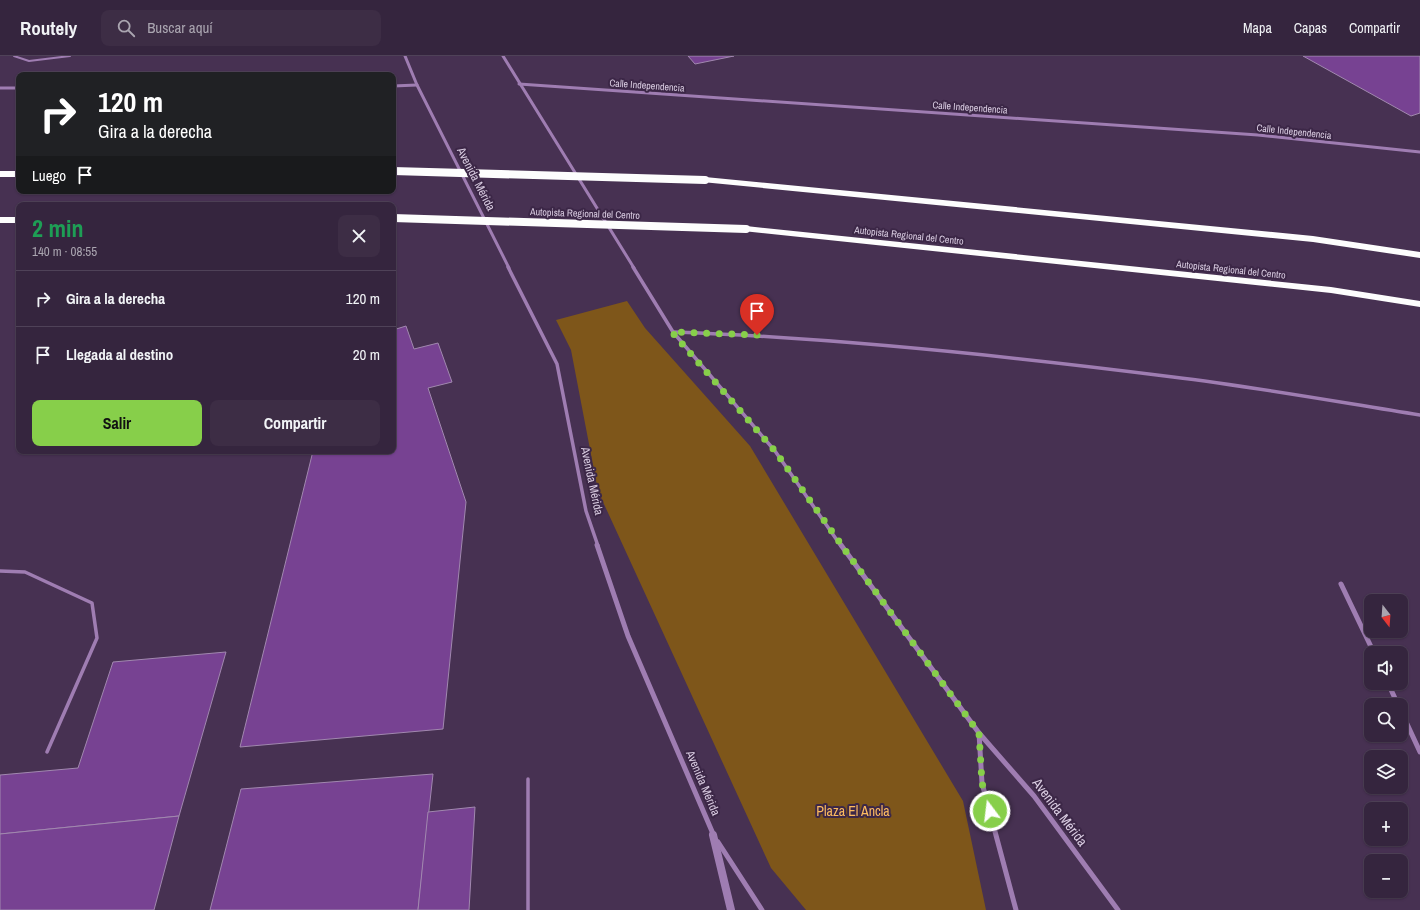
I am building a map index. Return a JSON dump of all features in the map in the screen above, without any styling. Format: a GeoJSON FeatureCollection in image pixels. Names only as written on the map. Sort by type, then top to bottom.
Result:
{"type":"FeatureCollection","features":[{"type":"Feature","properties":{"kind":"highway"},"geometry":{"type":"LineString","coordinates":[[396,171],[704,180],[1313,239],[1420,255]]}},
{"type":"Feature","properties":{"kind":"highway"},"geometry":{"type":"LineString","coordinates":[[0,174],[16,174]]}},
{"type":"Feature","properties":{"kind":"highway","name":"Autopista Regional del Centro"},"geometry":{"type":"LineString","coordinates":[[396,218],[746,229],[1331,290],[1420,304]]}},
{"type":"Feature","properties":{"kind":"highway"},"geometry":{"type":"LineString","coordinates":[[0,220],[16,220]]}},
{"type":"Feature","properties":{"kind":"street","name":"Avenida Mérida"},"geometry":{"type":"LineString","coordinates":[[405,56],[417,85],[557,364],[586,511],[628,636],[713,835],[762,910]]}},
{"type":"Feature","properties":{"kind":"street","name":"Avenida Mérida"},"geometry":{"type":"LineString","coordinates":[[503,56],[672,332],[775,451],[845,550],[979,733],[1034,796],[1118,910]]}},
{"type":"Feature","properties":{"kind":"street","name":"Calle Independencia"},"geometry":{"type":"LineString","coordinates":[[519,84],[1258,135],[1420,152]]}},
{"type":"Feature","properties":{"kind":"street"},"geometry":{"type":"LineString","coordinates":[[396,86],[417,85]]}},
{"type":"Feature","properties":{"kind":"street"},"geometry":{"type":"LineString","coordinates":[[0,88],[16,88]]}},
{"type":"Feature","properties":{"kind":"street"},"geometry":{"type":"LineString","coordinates":[[672,332],[757,335],[987,355],[1175,377],[1420,415]]}},
{"type":"Feature","properties":{"kind":"street"},"geometry":{"type":"LineString","coordinates":[[1341,584],[1371,646]]}},
{"type":"Feature","properties":{"kind":"street"},"geometry":{"type":"LineString","coordinates":[[1408,726],[1420,752]]}},
{"type":"Feature","properties":{"kind":"street"},"geometry":{"type":"LineString","coordinates":[[979,733],[982,783],[1016,910]]}},
{"type":"Feature","properties":{"kind":"street"},"geometry":{"type":"LineString","coordinates":[[713,835],[731,910]]}},
{"type":"Feature","properties":{"kind":"lane"},"geometry":{"type":"LineString","coordinates":[[14,56],[22,60],[38,61],[70,56]]}},
{"type":"Feature","properties":{"kind":"lane"},"geometry":{"type":"LineString","coordinates":[[22,60],[23,56]]}},
{"type":"Feature","properties":{"kind":"lane"},"geometry":{"type":"LineString","coordinates":[[0,571],[25,572],[92,603],[98,638],[47,752]]}},
{"type":"Feature","properties":{"kind":"lane"},"geometry":{"type":"LineString","coordinates":[[528,779],[528,910]]}},
{"type":"Feature","properties":{"kind":"green space","name":"Plaza El Ancla"},"geometry":{"type":"Polygon","coordinates":[[[627,301],[645,328],[750,446],[963,801],[986,910],[806,910],[771,868],[598,491],[571,350],[556,320],[627,301]]]}},
{"type":"Feature","properties":{"kind":"building"},"geometry":{"type":"Polygon","coordinates":[[[688,56],[734,56],[695,64],[688,56]]]}},
{"type":"Feature","properties":{"kind":"building"},"geometry":{"type":"Polygon","coordinates":[[[1303,56],[1420,56],[1420,113],[1411,116],[1303,56]]]}},
{"type":"Feature","properties":{"kind":"building"},"geometry":{"type":"Polygon","coordinates":[[[406,326],[414,349],[438,343],[452,382],[428,388],[466,502],[443,729],[240,747],[312,454],[396,454],[396,329],[406,326]]]}},
{"type":"Feature","properties":{"kind":"building"},"geometry":{"type":"Polygon","coordinates":[[[226,652],[179,816],[0,834],[0,775],[78,768],[113,662],[226,652]]]}},
{"type":"Feature","properties":{"kind":"building"},"geometry":{"type":"Polygon","coordinates":[[[433,774],[418,910],[210,910],[241,789],[433,774]]]}},
{"type":"Feature","properties":{"kind":"building"},"geometry":{"type":"Polygon","coordinates":[[[475,807],[469,910],[418,910],[428,812],[475,807]]]}},
{"type":"Feature","properties":{"kind":"building"},"geometry":{"type":"Polygon","coordinates":[[[179,816],[154,910],[0,910],[0,834],[179,816]]]}},
{"type":"Feature","properties":{"kind":"route"},"geometry":{"type":"LineString","coordinates":[[757,335],[672,332],[775,451],[845,550],[979,733],[982,783],[990,811]]}}]}
